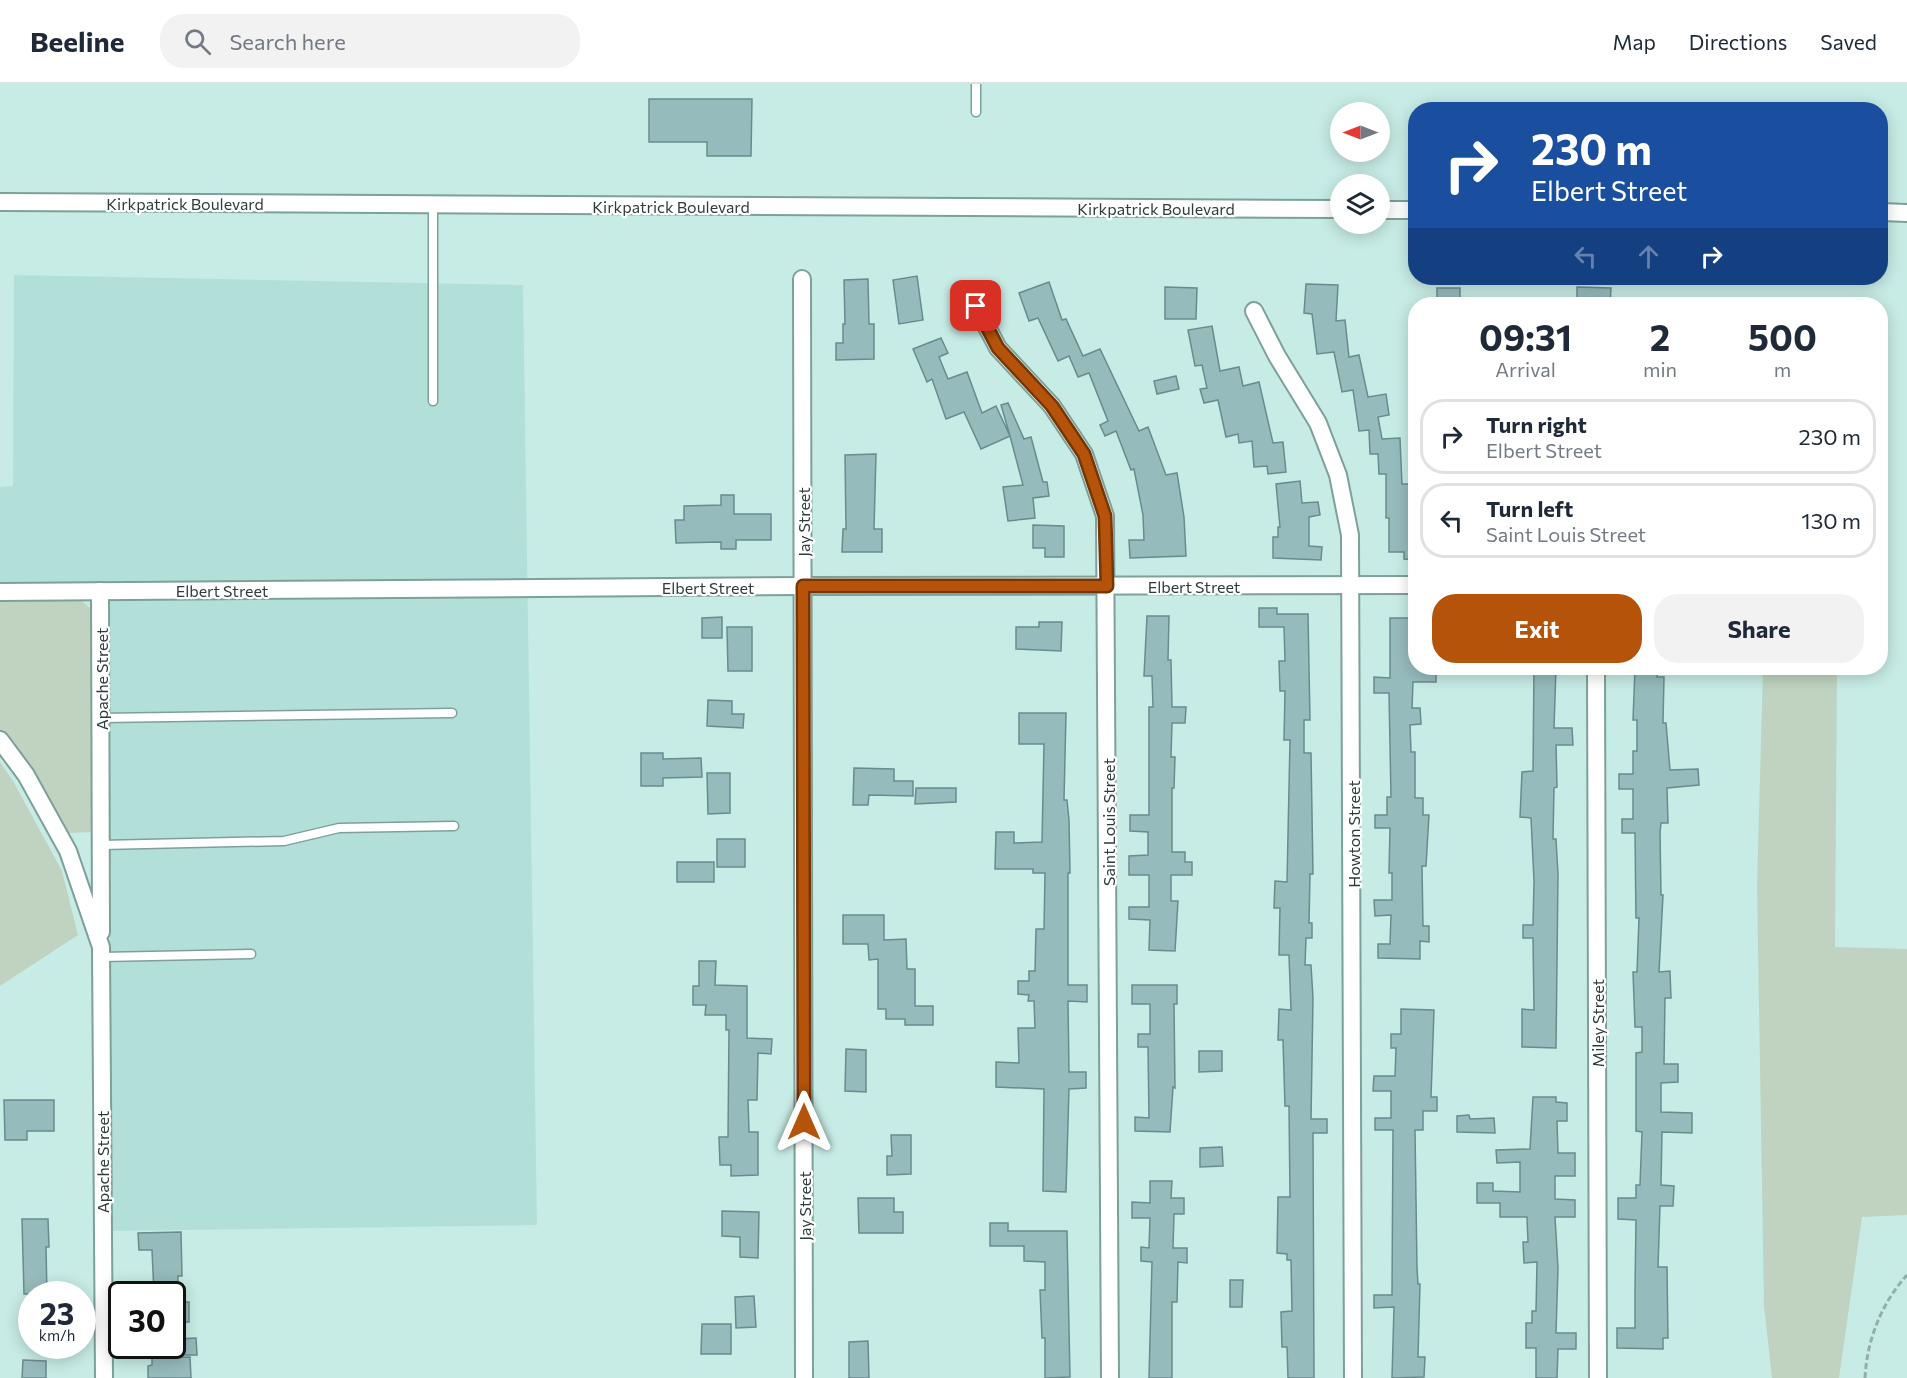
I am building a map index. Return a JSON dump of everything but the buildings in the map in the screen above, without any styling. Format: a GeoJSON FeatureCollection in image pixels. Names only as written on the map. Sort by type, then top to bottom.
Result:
{"type":"FeatureCollection","features":[{"type":"Feature","properties":{"kind":"street","name":"Kirkpatrick Boulevard"},"geometry":{"type":"LineString","coordinates":[[0,202],[1330,209]]}},
{"type":"Feature","properties":{"kind":"street"},"geometry":{"type":"LineString","coordinates":[[1390,210],[1408,210]]}},
{"type":"Feature","properties":{"kind":"street"},"geometry":{"type":"LineString","coordinates":[[1888,212],[1907,213]]}},
{"type":"Feature","properties":{"kind":"street","name":"Jay Street"},"geometry":{"type":"LineString","coordinates":[[802,279],[804,1378]]}},
{"type":"Feature","properties":{"kind":"street","name":"Saint Louis Street"},"geometry":{"type":"LineString","coordinates":[[976,306],[998,348],[1052,406],[1084,454],[1105,516],[1110,1378]]}},
{"type":"Feature","properties":{"kind":"street","name":"Howton Street"},"geometry":{"type":"LineString","coordinates":[[1254,311],[1277,356],[1317,423],[1338,475],[1350,535],[1352,585],[1353,1378]]}},
{"type":"Feature","properties":{"kind":"street","name":"Elbert Street"},"geometry":{"type":"LineString","coordinates":[[0,592],[803,586],[1408,585]]}},
{"type":"Feature","properties":{"kind":"street","name":"Apache Street"},"geometry":{"type":"LineString","coordinates":[[100,591],[104,1378]]}},
{"type":"Feature","properties":{"kind":"street","name":"Miley Street"},"geometry":{"type":"LineString","coordinates":[[1596,675],[1598,1378]]}},
{"type":"Feature","properties":{"kind":"street","name":"Apache Street"},"geometry":{"type":"LineString","coordinates":[[0,740],[26,775],[68,851],[102,952]]}},
{"type":"Feature","properties":{"kind":"lane"},"geometry":{"type":"LineString","coordinates":[[976,84],[976,112]]}},
{"type":"Feature","properties":{"kind":"lane"},"geometry":{"type":"LineString","coordinates":[[433,204],[433,401]]}},
{"type":"Feature","properties":{"kind":"lane"},"geometry":{"type":"LineString","coordinates":[[101,718],[452,713]]}},
{"type":"Feature","properties":{"kind":"lane"},"geometry":{"type":"LineString","coordinates":[[101,845],[284,841],[339,828],[454,826]]}},
{"type":"Feature","properties":{"kind":"lane"},"geometry":{"type":"LineString","coordinates":[[102,952],[251,954]]}},
{"type":"Feature","properties":{"kind":"path"},"geometry":{"type":"LineString","coordinates":[[1864,1378],[1876,1324],[1893,1291],[1907,1275]]}},
{"type":"Feature","properties":{"kind":"shaded area"},"geometry":{"type":"Polygon","coordinates":[[[14,275],[523,285],[537,1225],[112,1231],[107,585],[0,587],[0,487],[13,486],[14,275]]]}},
{"type":"Feature","properties":{"kind":"green space"},"geometry":{"type":"Polygon","coordinates":[[[78,598],[89,607],[92,614],[94,832],[68,833],[35,778],[0,732],[0,599],[78,598]]]}},
{"type":"Feature","properties":{"kind":"green space"},"geometry":{"type":"Polygon","coordinates":[[[1763,675],[1837,675],[1835,947],[1907,949],[1907,1215],[1862,1217],[1839,1378],[1772,1378],[1764,1306],[1757,886],[1763,675]]]}},
{"type":"Feature","properties":{"kind":"green space"},"geometry":{"type":"Polygon","coordinates":[[[0,762],[13,781],[62,871],[78,935],[0,986],[0,762]]]}},
{"type":"Feature","properties":{"kind":"route"},"geometry":{"type":"LineString","coordinates":[[804,1122],[803,586],[1107,586],[1105,516],[1084,454],[1052,406],[998,348],[976,306]]}}]}
